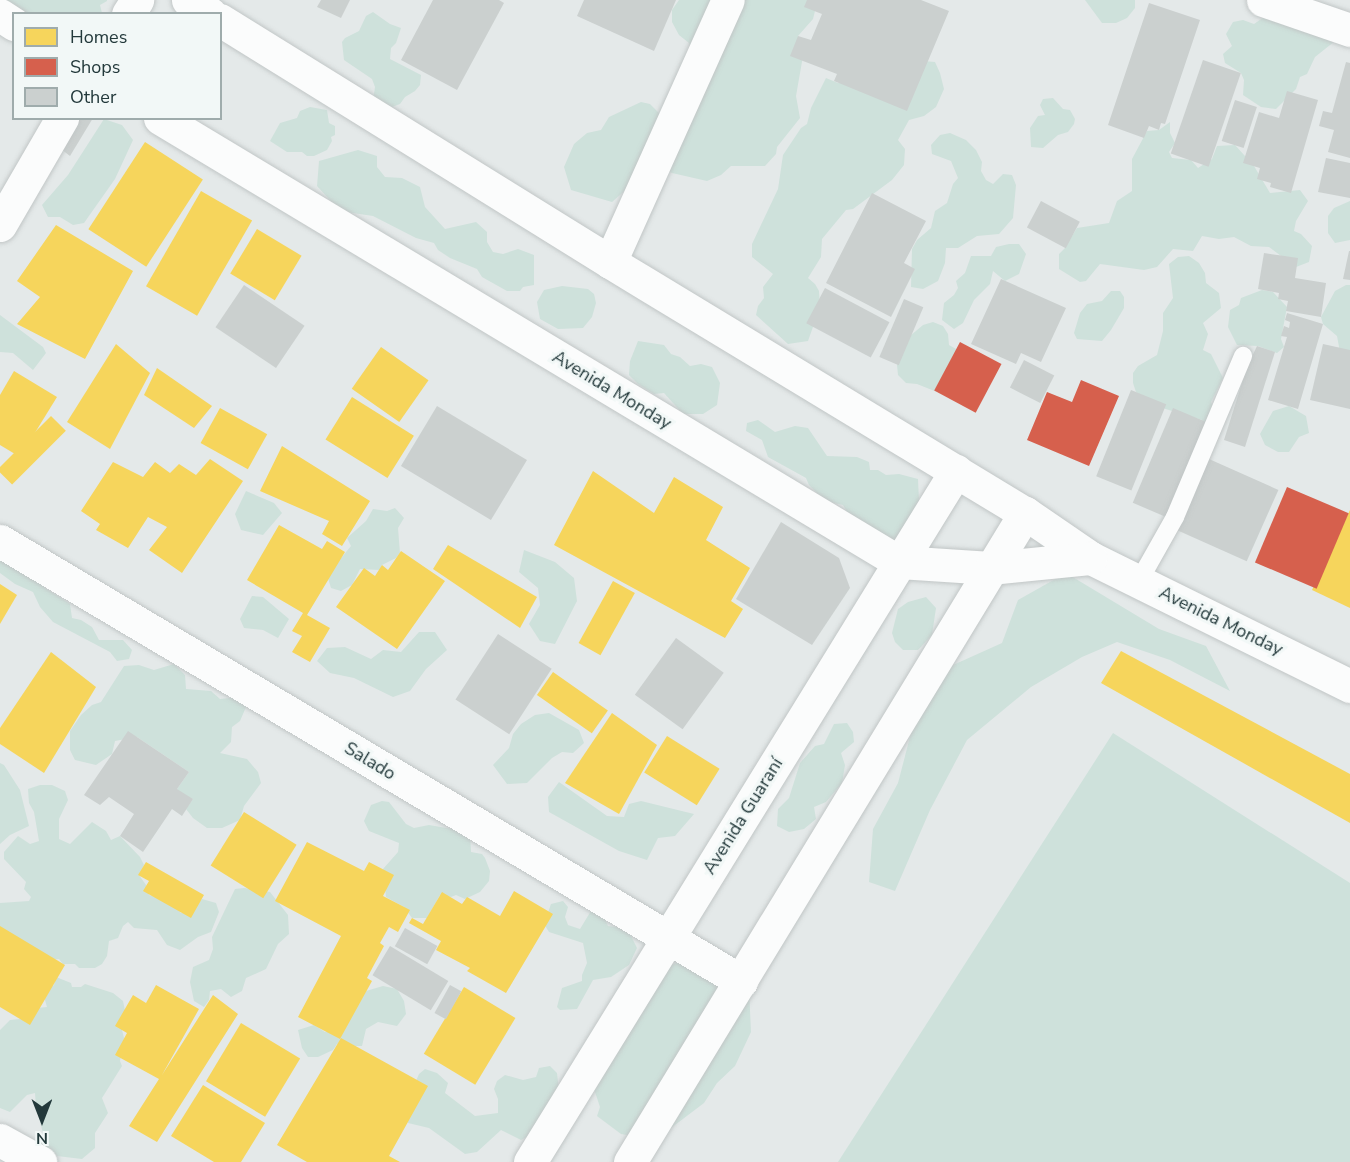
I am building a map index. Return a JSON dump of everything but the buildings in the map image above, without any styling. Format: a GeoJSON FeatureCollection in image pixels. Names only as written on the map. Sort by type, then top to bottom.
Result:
{"type":"FeatureCollection","features":[{"type":"Feature","properties":{"kind":"main road"},"geometry":{"type":"LineString","coordinates":[[188,0],[207,12]]}},
{"type":"Feature","properties":{"kind":"main road"},"geometry":{"type":"LineString","coordinates":[[610,262],[728,0]]}},
{"type":"Feature","properties":{"kind":"main road"},"geometry":{"type":"LineString","coordinates":[[1263,0],[1350,30]]}},
{"type":"Feature","properties":{"kind":"main road","name":"Avenida Monday"},"geometry":{"type":"LineString","coordinates":[[222,21],[610,262],[1025,513],[1091,558],[1350,686]]}},
{"type":"Feature","properties":{"kind":"main road"},"geometry":{"type":"LineString","coordinates":[[0,225],[61,120]]}},
{"type":"Feature","properties":{"kind":"main road","name":"Avenida Monday"},"geometry":{"type":"LineString","coordinates":[[163,120],[899,562],[992,568],[1091,558]]}},
{"type":"Feature","properties":{"kind":"main road","name":"Avenida Guaraní"},"geometry":{"type":"LineString","coordinates":[[530,1162],[956,471]]}},
{"type":"Feature","properties":{"kind":"main road"},"geometry":{"type":"LineString","coordinates":[[630,1162],[1025,513]]}},
{"type":"Feature","properties":{"kind":"main road","name":"Salado"},"geometry":{"type":"LineString","coordinates":[[0,541],[741,981]]}},
{"type":"Feature","properties":{"kind":"main road"},"geometry":{"type":"LineString","coordinates":[[0,1140],[40,1162]]}},
{"type":"Feature","properties":{"kind":"lane"},"geometry":{"type":"LineString","coordinates":[[1139,581],[1175,517],[1244,356]]}},
{"type":"Feature","properties":{"kind":"shaded area"},"geometry":{"type":"Polygon","coordinates":[[[0,0],[107,0],[100,5],[102,12],[12,12],[0,0]]]}},
{"type":"Feature","properties":{"kind":"shaded area"},"geometry":{"type":"Polygon","coordinates":[[[679,0],[726,0],[692,54],[689,43],[679,35],[672,22],[672,10],[679,0]]]}},
{"type":"Feature","properties":{"kind":"shaded area"},"geometry":{"type":"Polygon","coordinates":[[[742,0],[808,0],[812,3],[815,11],[813,19],[798,36],[798,49],[803,56],[796,96],[800,118],[777,147],[776,154],[765,166],[731,166],[721,175],[707,181],[672,173],[662,167],[742,0]]]}},
{"type":"Feature","properties":{"kind":"shaded area"},"geometry":{"type":"Polygon","coordinates":[[[1085,0],[1135,0],[1135,8],[1127,18],[1116,23],[1102,23],[1085,0]]]}},
{"type":"Feature","properties":{"kind":"shaded area"},"geometry":{"type":"Polygon","coordinates":[[[373,12],[390,24],[401,28],[396,43],[391,48],[390,59],[421,75],[420,85],[415,91],[405,97],[400,104],[392,107],[373,101],[375,87],[372,79],[344,60],[342,42],[359,31],[366,16],[373,12]]]}},
{"type":"Feature","properties":{"kind":"shaded area"},"geometry":{"type":"Polygon","coordinates":[[[1267,15],[1335,41],[1315,57],[1307,74],[1300,77],[1296,89],[1276,109],[1261,107],[1243,95],[1244,80],[1241,73],[1225,63],[1223,54],[1232,46],[1226,34],[1233,22],[1243,20],[1254,24],[1267,15]]]}},
{"type":"Feature","properties":{"kind":"shaded area"},"geometry":{"type":"Polygon","coordinates":[[[923,61],[935,62],[940,73],[944,89],[936,107],[924,116],[909,120],[898,140],[905,149],[904,165],[892,180],[853,209],[846,210],[822,239],[821,257],[808,278],[819,291],[820,307],[808,341],[788,344],[756,315],[758,306],[764,298],[763,287],[773,274],[752,257],[752,244],[778,189],[783,155],[801,128],[807,124],[811,108],[826,78],[838,83],[923,61]]]}},
{"type":"Feature","properties":{"kind":"shaded area"},"geometry":{"type":"Polygon","coordinates":[[[1053,98],[1063,109],[1070,110],[1075,119],[1074,124],[1068,132],[1058,135],[1043,148],[1031,147],[1030,128],[1038,116],[1045,115],[1040,105],[1043,99],[1053,98]]]}},
{"type":"Feature","properties":{"kind":"shaded area"},"geometry":{"type":"Polygon","coordinates":[[[641,102],[650,104],[664,118],[628,188],[612,202],[571,190],[564,167],[574,144],[587,133],[601,130],[609,117],[641,102]]]}},
{"type":"Feature","properties":{"kind":"shaded area"},"geometry":{"type":"Polygon","coordinates":[[[310,107],[327,110],[329,123],[335,126],[335,135],[331,137],[332,141],[327,150],[314,156],[307,156],[302,152],[287,152],[270,141],[280,123],[297,118],[300,111],[310,107]]]}},
{"type":"Feature","properties":{"kind":"shaded area"},"geometry":{"type":"Polygon","coordinates":[[[103,120],[122,125],[133,140],[115,179],[84,223],[73,225],[60,217],[48,217],[42,205],[68,175],[103,120]]]}},
{"type":"Feature","properties":{"kind":"shaded area"},"geometry":{"type":"Polygon","coordinates":[[[1170,122],[1170,133],[1175,143],[1169,152],[1172,158],[1191,160],[1198,168],[1212,159],[1217,146],[1235,145],[1254,166],[1270,193],[1300,190],[1308,201],[1296,221],[1294,231],[1301,234],[1312,246],[1309,262],[1296,267],[1269,247],[1251,246],[1234,237],[1219,239],[1202,236],[1193,251],[1173,249],[1157,267],[1144,270],[1100,264],[1086,281],[1080,282],[1059,269],[1059,254],[1065,248],[1064,241],[1072,236],[1077,228],[1109,223],[1117,201],[1132,191],[1132,159],[1147,131],[1159,130],[1170,122]]]}},
{"type":"Feature","properties":{"kind":"shaded area"},"geometry":{"type":"Polygon","coordinates":[[[950,133],[966,140],[976,150],[982,162],[981,171],[986,180],[993,184],[1003,174],[1012,175],[1016,185],[1013,218],[999,234],[977,236],[958,248],[946,248],[945,263],[938,281],[923,289],[911,287],[912,249],[917,240],[931,228],[935,211],[947,203],[953,184],[958,178],[951,161],[932,154],[931,145],[940,135],[950,133]]]}},
{"type":"Feature","properties":{"kind":"shaded area"},"geometry":{"type":"Polygon","coordinates":[[[358,150],[377,156],[377,167],[385,177],[402,178],[420,187],[425,207],[445,229],[476,222],[487,232],[487,242],[493,252],[503,254],[518,249],[534,255],[534,285],[523,287],[520,291],[507,291],[482,277],[477,269],[450,258],[438,250],[434,243],[416,238],[373,216],[340,211],[317,186],[319,161],[358,150]]]}},
{"type":"Feature","properties":{"kind":"shaded area"},"geometry":{"type":"Polygon","coordinates":[[[1350,201],[1350,240],[1335,243],[1328,233],[1328,216],[1334,208],[1350,201]]]}},
{"type":"Feature","properties":{"kind":"shaded area"},"geometry":{"type":"Polygon","coordinates":[[[1019,244],[1026,254],[1019,274],[1005,281],[993,271],[990,284],[974,300],[963,323],[954,329],[942,320],[944,303],[954,295],[958,288],[956,281],[965,273],[971,256],[991,256],[996,247],[1019,244]]]}},
{"type":"Feature","properties":{"kind":"shaded area"},"geometry":{"type":"Polygon","coordinates":[[[1189,256],[1199,263],[1205,273],[1206,283],[1219,293],[1221,308],[1203,323],[1208,334],[1203,350],[1211,354],[1223,378],[1211,402],[1214,409],[1205,428],[1202,420],[1159,407],[1136,392],[1133,383],[1133,373],[1138,366],[1157,355],[1163,331],[1163,313],[1173,298],[1169,264],[1178,257],[1189,256]]]}},
{"type":"Feature","properties":{"kind":"shaded area"},"geometry":{"type":"Polygon","coordinates":[[[1350,285],[1350,356],[1340,352],[1337,336],[1323,324],[1321,317],[1335,291],[1350,285]]]}},
{"type":"Feature","properties":{"kind":"shaded area"},"geometry":{"type":"Polygon","coordinates":[[[562,286],[588,289],[594,294],[596,303],[592,317],[583,328],[558,329],[540,319],[537,302],[544,290],[562,286]]]}},
{"type":"Feature","properties":{"kind":"shaded area"},"geometry":{"type":"Polygon","coordinates":[[[1262,290],[1273,292],[1287,307],[1281,339],[1284,347],[1277,353],[1258,346],[1237,345],[1228,327],[1230,310],[1239,305],[1241,298],[1262,290]]]}},
{"type":"Feature","properties":{"kind":"shaded area"},"geometry":{"type":"Polygon","coordinates":[[[1111,291],[1120,291],[1124,297],[1124,308],[1111,330],[1102,341],[1077,339],[1074,333],[1080,313],[1087,304],[1102,301],[1111,291]]]}},
{"type":"Feature","properties":{"kind":"shaded area"},"geometry":{"type":"Polygon","coordinates":[[[0,315],[43,347],[46,353],[33,370],[13,353],[0,352],[0,315]]]}},
{"type":"Feature","properties":{"kind":"shaded area"},"geometry":{"type":"Polygon","coordinates":[[[933,322],[943,326],[948,334],[949,345],[956,349],[957,355],[946,391],[937,392],[917,384],[906,383],[898,375],[897,365],[910,336],[923,325],[933,322]]]}},
{"type":"Feature","properties":{"kind":"shaded area"},"geometry":{"type":"Polygon","coordinates":[[[638,341],[664,345],[671,354],[680,357],[690,366],[701,364],[712,367],[720,383],[717,405],[703,414],[683,414],[664,393],[654,394],[638,384],[629,375],[630,361],[638,341]]]}},
{"type":"Feature","properties":{"kind":"shaded area"},"geometry":{"type":"Polygon","coordinates":[[[1289,406],[1306,416],[1309,433],[1299,437],[1289,452],[1278,452],[1265,445],[1260,434],[1273,411],[1289,406]]]}},
{"type":"Feature","properties":{"kind":"shaded area"},"geometry":{"type":"Polygon","coordinates":[[[758,420],[775,432],[795,426],[808,428],[827,456],[857,457],[869,462],[870,470],[878,470],[886,475],[899,474],[918,479],[920,524],[885,546],[851,519],[843,505],[825,501],[809,485],[806,478],[768,457],[762,440],[746,431],[747,423],[758,420]]]}},
{"type":"Feature","properties":{"kind":"shaded area"},"geometry":{"type":"Polygon","coordinates":[[[246,491],[274,503],[282,513],[263,535],[241,530],[235,514],[246,491]]]}},
{"type":"Feature","properties":{"kind":"shaded area"},"geometry":{"type":"Polygon","coordinates":[[[395,508],[404,518],[398,528],[400,553],[396,558],[382,565],[380,570],[360,569],[352,585],[341,591],[331,588],[327,575],[351,546],[347,538],[366,521],[373,509],[387,511],[395,508]]]}},
{"type":"Feature","properties":{"kind":"shaded area"},"geometry":{"type":"Polygon","coordinates":[[[0,550],[8,553],[9,566],[27,561],[40,569],[45,588],[70,604],[72,618],[81,620],[92,627],[99,640],[123,640],[132,650],[129,659],[117,661],[110,652],[53,622],[40,607],[33,592],[15,584],[0,573],[0,550]]]}},
{"type":"Feature","properties":{"kind":"shaded area"},"geometry":{"type":"Polygon","coordinates":[[[524,550],[555,562],[574,578],[577,601],[555,644],[540,641],[529,624],[540,605],[538,588],[519,572],[524,550]]]}},
{"type":"Feature","properties":{"kind":"shaded area"},"geometry":{"type":"Polygon","coordinates":[[[1066,573],[1159,629],[1206,646],[1230,691],[1170,660],[1117,642],[1082,657],[1031,687],[967,740],[930,810],[895,891],[869,882],[873,829],[898,783],[911,733],[942,670],[1002,643],[1018,600],[1066,573]]]}},
{"type":"Feature","properties":{"kind":"shaded area"},"geometry":{"type":"Polygon","coordinates":[[[252,596],[263,597],[289,619],[278,638],[263,630],[244,628],[240,619],[252,596]]]}},
{"type":"Feature","properties":{"kind":"shaded area"},"geometry":{"type":"Polygon","coordinates":[[[926,597],[936,608],[932,635],[918,650],[903,650],[895,642],[892,633],[898,609],[908,602],[926,597]]]}},
{"type":"Feature","properties":{"kind":"shaded area"},"geometry":{"type":"Polygon","coordinates":[[[419,632],[435,632],[447,650],[426,669],[410,691],[393,697],[354,678],[330,673],[317,661],[327,648],[345,647],[371,659],[383,650],[401,652],[419,632]]]}},
{"type":"Feature","properties":{"kind":"shaded area"},"geometry":{"type":"Polygon","coordinates":[[[174,664],[185,675],[186,689],[211,691],[220,699],[238,697],[246,707],[240,721],[232,727],[231,742],[220,753],[247,759],[258,772],[261,783],[244,806],[240,820],[222,828],[207,828],[193,818],[186,809],[193,799],[179,795],[177,789],[189,772],[137,737],[115,741],[112,754],[96,765],[75,760],[70,750],[70,731],[81,715],[92,705],[101,702],[124,666],[139,665],[154,670],[174,664]]]}},
{"type":"Feature","properties":{"kind":"shaded area"},"geometry":{"type":"Polygon","coordinates":[[[549,713],[579,730],[584,743],[573,753],[562,752],[552,758],[527,783],[507,784],[493,765],[509,748],[513,734],[521,724],[535,715],[549,713]]]}},
{"type":"Feature","properties":{"kind":"shaded area"},"geometry":{"type":"Polygon","coordinates":[[[847,723],[853,732],[854,742],[841,753],[845,765],[842,783],[826,802],[814,807],[816,819],[804,829],[789,832],[777,826],[778,809],[789,798],[800,763],[815,746],[824,744],[834,724],[847,723]]]}},
{"type":"Feature","properties":{"kind":"shaded area"},"geometry":{"type":"Polygon","coordinates":[[[1113,733],[1350,883],[1350,1162],[838,1162],[1113,733]]]}},
{"type":"Feature","properties":{"kind":"shaded area"},"geometry":{"type":"Polygon","coordinates":[[[0,763],[4,765],[20,790],[29,826],[10,835],[0,844],[0,763]]]}},
{"type":"Feature","properties":{"kind":"shaded area"},"geometry":{"type":"Polygon","coordinates":[[[559,782],[607,816],[624,817],[629,804],[641,801],[694,814],[675,836],[658,838],[647,860],[619,851],[549,812],[548,797],[559,782]]]}},
{"type":"Feature","properties":{"kind":"shaded area"},"geometry":{"type":"Polygon","coordinates":[[[40,785],[52,785],[65,791],[68,800],[59,819],[59,839],[70,844],[92,822],[106,831],[111,840],[120,836],[140,857],[144,865],[139,875],[149,895],[171,902],[181,913],[190,911],[202,899],[216,903],[219,912],[211,932],[198,937],[180,950],[167,945],[157,930],[134,928],[128,922],[123,926],[118,938],[109,941],[107,956],[102,964],[95,968],[79,968],[75,964],[63,964],[59,959],[47,960],[0,929],[0,903],[29,901],[31,897],[24,889],[26,882],[4,859],[4,852],[18,836],[30,844],[39,841],[34,812],[29,803],[28,789],[40,785]]]}},
{"type":"Feature","properties":{"kind":"shaded area"},"geometry":{"type":"Polygon","coordinates":[[[382,801],[389,802],[406,824],[414,828],[429,825],[470,832],[471,852],[482,854],[490,871],[489,881],[480,892],[465,899],[456,895],[451,897],[440,895],[427,918],[412,918],[404,907],[386,897],[383,869],[398,852],[399,843],[369,831],[364,821],[371,805],[382,801]]]}},
{"type":"Feature","properties":{"kind":"shaded area"},"geometry":{"type":"Polygon","coordinates":[[[235,889],[270,892],[288,915],[289,934],[278,944],[266,969],[246,978],[242,991],[231,997],[221,989],[210,991],[209,1000],[204,1007],[194,1001],[190,982],[193,967],[209,960],[213,949],[212,937],[235,889]]]}},
{"type":"Feature","properties":{"kind":"shaded area"},"geometry":{"type":"Polygon","coordinates":[[[563,901],[568,907],[565,917],[568,925],[580,929],[594,906],[609,913],[606,921],[608,926],[624,928],[629,932],[637,948],[629,965],[611,977],[593,980],[577,1009],[560,1010],[557,1007],[562,988],[582,981],[587,963],[583,943],[549,932],[544,924],[551,904],[563,901]]]}},
{"type":"Feature","properties":{"kind":"shaded area"},"geometry":{"type":"Polygon","coordinates":[[[691,957],[749,988],[751,1032],[735,1066],[717,1083],[704,1103],[671,1128],[651,1139],[621,1134],[597,1116],[600,1107],[593,1086],[661,969],[691,957]]]}},
{"type":"Feature","properties":{"kind":"shaded area"},"geometry":{"type":"Polygon","coordinates":[[[56,977],[71,983],[72,987],[81,987],[85,984],[113,993],[123,1001],[127,1020],[122,1030],[124,1038],[120,1061],[122,1066],[102,1098],[108,1113],[95,1133],[95,1148],[82,1159],[57,1156],[40,1148],[43,1133],[35,1093],[27,1095],[10,1112],[0,1108],[0,1030],[10,1020],[20,1019],[37,1008],[47,1007],[43,993],[54,985],[56,977]]]}},
{"type":"Feature","properties":{"kind":"shaded area"},"geometry":{"type":"Polygon","coordinates":[[[383,986],[397,989],[404,1001],[406,1014],[397,1026],[378,1022],[366,1029],[362,1046],[355,1046],[347,1042],[337,1044],[333,1050],[318,1057],[308,1057],[302,1048],[298,1030],[314,1025],[325,1032],[342,1028],[366,991],[383,986]]]}},
{"type":"Feature","properties":{"kind":"shaded area"},"geometry":{"type":"Polygon","coordinates":[[[550,1066],[557,1073],[559,1091],[536,1132],[521,1140],[501,1130],[477,1152],[465,1154],[429,1128],[408,1123],[404,1109],[419,1074],[425,1069],[437,1073],[448,1083],[445,1093],[475,1116],[498,1113],[498,1099],[494,1089],[497,1081],[505,1075],[523,1080],[536,1077],[539,1068],[550,1066]]]}}]}
